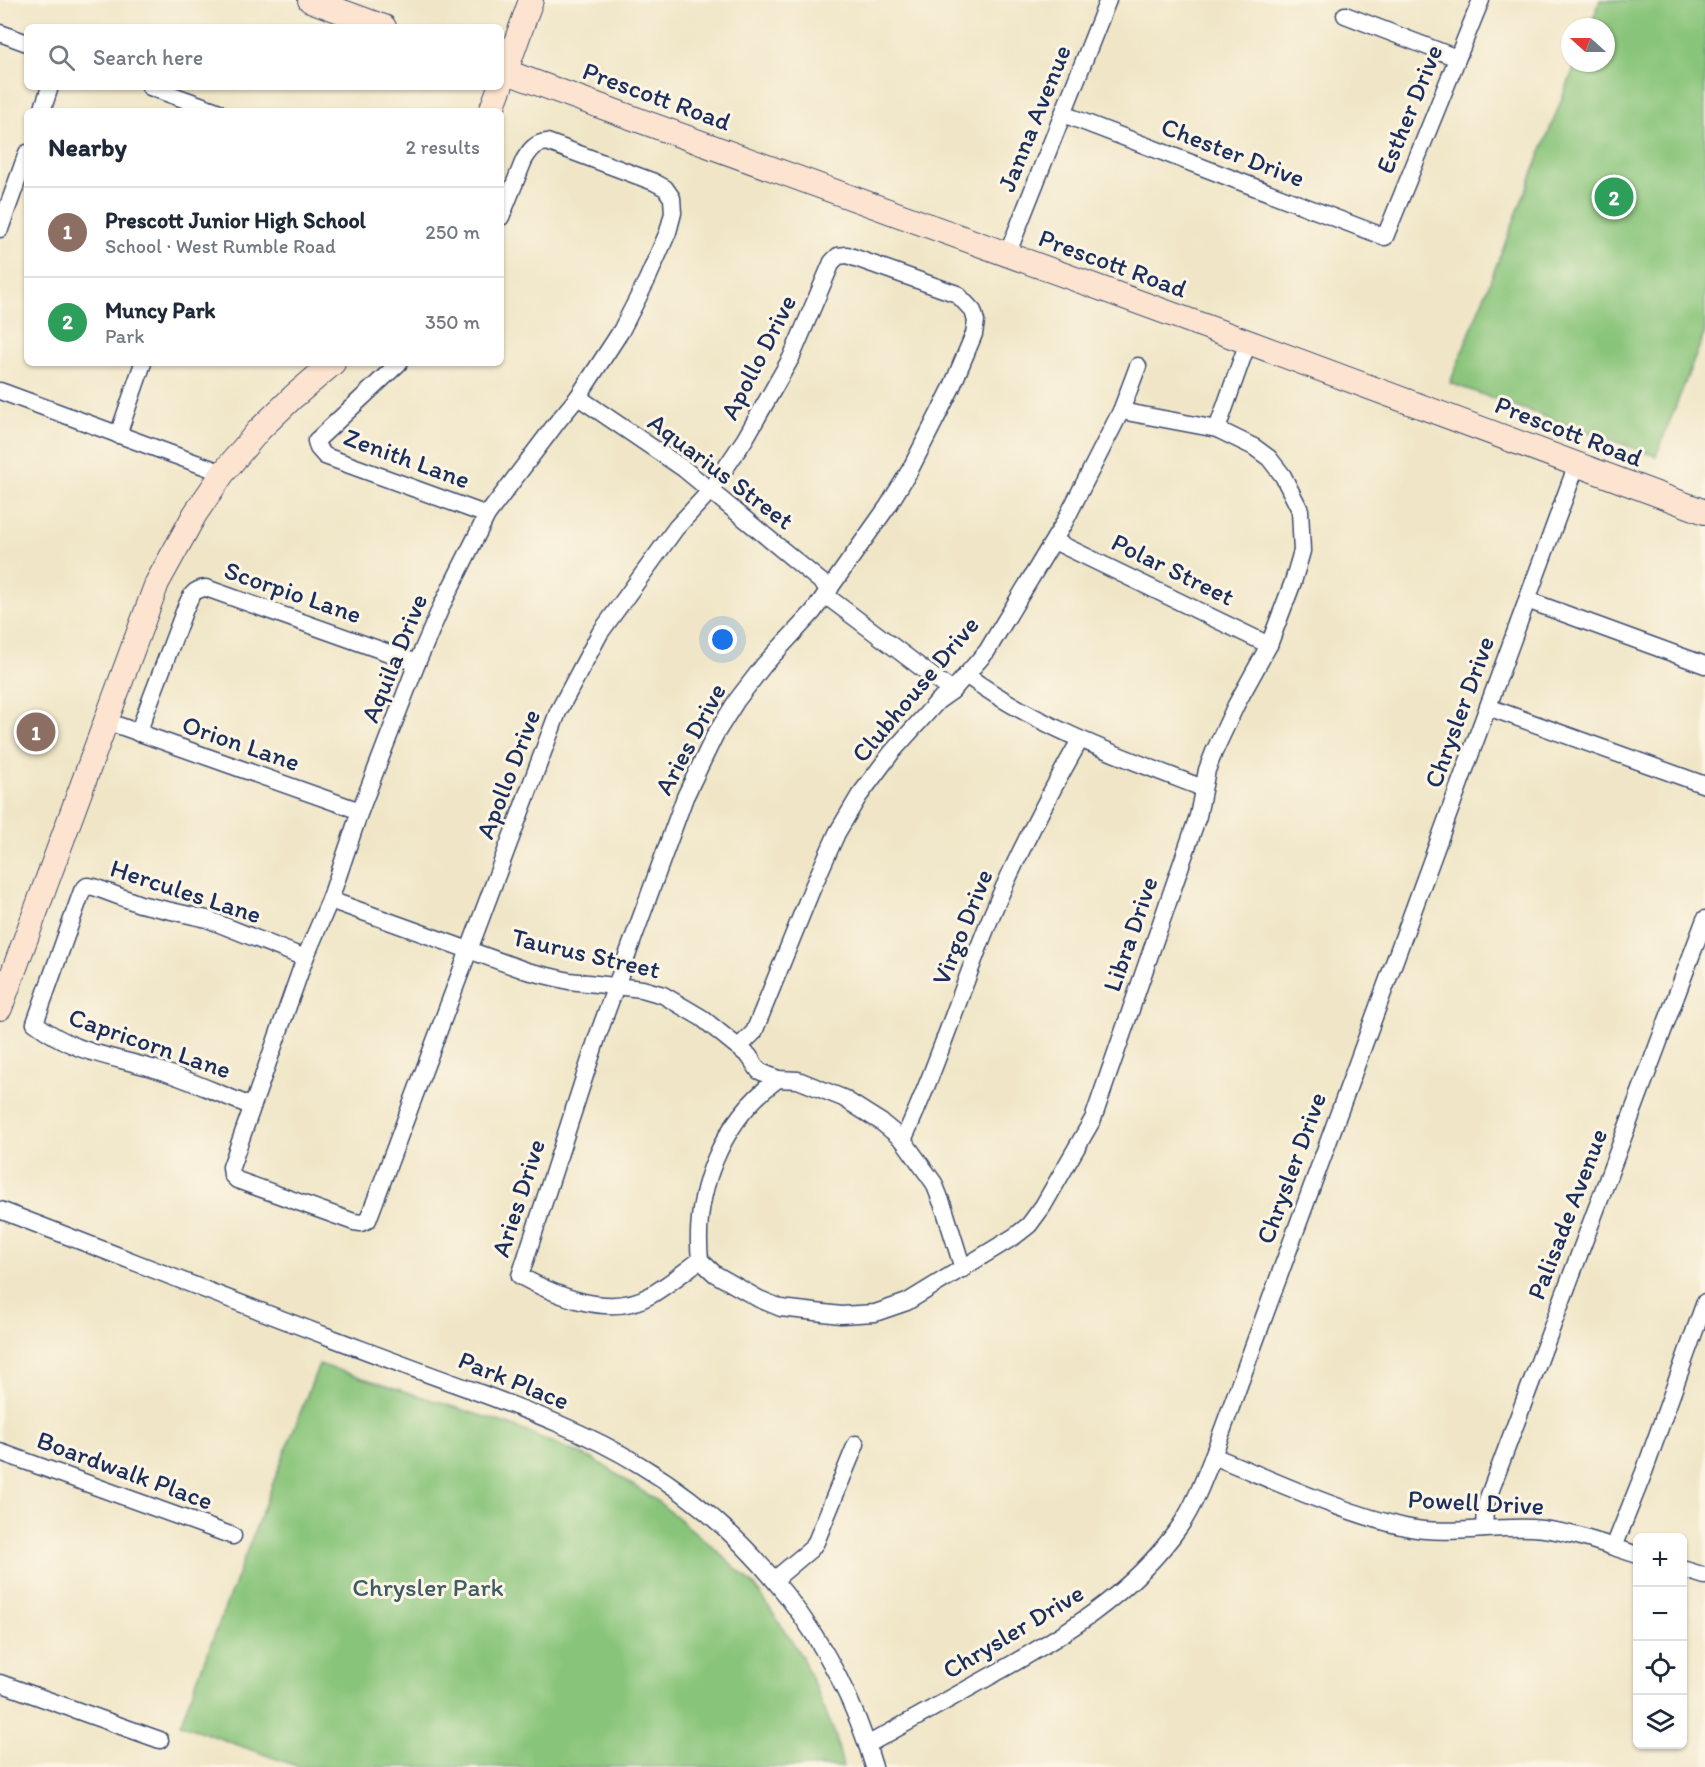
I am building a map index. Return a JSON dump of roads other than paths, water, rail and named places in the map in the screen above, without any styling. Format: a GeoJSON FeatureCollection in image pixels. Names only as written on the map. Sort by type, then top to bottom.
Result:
{"type":"FeatureCollection","features":[{"type":"Feature","properties":{"kind":"main road"},"geometry":{"type":"LineString","coordinates":[[310,0],[376,24]]}},
{"type":"Feature","properties":{"kind":"main road"},"geometry":{"type":"LineString","coordinates":[[504,73],[531,0]]}},
{"type":"Feature","properties":{"kind":"main road","name":"Prescott Road"},"geometry":{"type":"LineString","coordinates":[[504,79],[1007,255],[1705,512]]}},
{"type":"Feature","properties":{"kind":"main road"},"geometry":{"type":"LineString","coordinates":[[492,108],[498,90]]}},
{"type":"Feature","properties":{"kind":"main road"},"geometry":{"type":"LineString","coordinates":[[0,1008],[150,597],[195,514],[223,473],[259,430],[329,366]]}},
{"type":"Feature","properties":{"kind":"street","name":"Janna Avenue"},"geometry":{"type":"LineString","coordinates":[[1007,255],[1108,0]]}},
{"type":"Feature","properties":{"kind":"street","name":"Esther Drive"},"geometry":{"type":"LineString","coordinates":[[1384,237],[1481,0]]}},
{"type":"Feature","properties":{"kind":"street"},"geometry":{"type":"LineString","coordinates":[[1344,15],[1457,58]]}},
{"type":"Feature","properties":{"kind":"street"},"geometry":{"type":"LineString","coordinates":[[0,33],[24,42]]}},
{"type":"Feature","properties":{"kind":"street"},"geometry":{"type":"LineString","coordinates":[[43,108],[49,90]]}},
{"type":"Feature","properties":{"kind":"street"},"geometry":{"type":"LineString","coordinates":[[158,90],[209,108]]}},
{"type":"Feature","properties":{"kind":"street","name":"Chester Drive"},"geometry":{"type":"LineString","coordinates":[[1063,114],[1384,237]]}},
{"type":"Feature","properties":{"kind":"street","name":"Aquila Drive"},"geometry":{"type":"LineString","coordinates":[[232,1175],[231,1167],[251,1106],[305,958],[330,900],[360,812],[417,663],[442,605],[487,515],[578,397],[621,331],[647,280],[668,232],[673,213],[672,198],[665,188],[547,142],[540,143],[529,151],[504,210]]}},
{"type":"Feature","properties":{"kind":"street"},"geometry":{"type":"LineString","coordinates":[[0,229],[24,161]]}},
{"type":"Feature","properties":{"kind":"street","name":"Aries Drive"},"geometry":{"type":"LineString","coordinates":[[700,1260],[650,1296],[614,1304],[573,1300],[520,1276],[615,987],[676,819],[716,735],[737,700],[764,665],[813,612],[888,506],[910,470],[951,389],[974,334],[976,321],[973,311],[957,294],[847,255],[838,256]]}},
{"type":"Feature","properties":{"kind":"street","name":"Apollo Drive"},"geometry":{"type":"LineString","coordinates":[[232,1175],[237,1180],[354,1222],[361,1223],[368,1220],[558,712],[600,633],[676,528],[710,491],[745,439],[791,358],[832,262],[838,256]]}},
{"type":"Feature","properties":{"kind":"street"},"geometry":{"type":"LineString","coordinates":[[1216,429],[1248,342]]}},
{"type":"Feature","properties":{"kind":"street"},"geometry":{"type":"LineString","coordinates":[[118,435],[142,366]]}},
{"type":"Feature","properties":{"kind":"street","name":"Zenith Lane"},"geometry":{"type":"LineString","coordinates":[[396,366],[316,441],[318,448],[325,456],[487,515]]}},
{"type":"Feature","properties":{"kind":"street","name":"Clubhouse Drive"},"geometry":{"type":"LineString","coordinates":[[739,1047],[754,1032],[837,833],[859,796],[892,752],[938,701],[952,691],[987,651],[1054,541],[1121,411],[1138,366]]}},
{"type":"Feature","properties":{"kind":"street"},"geometry":{"type":"LineString","coordinates":[[0,392],[223,473]]}},
{"type":"Feature","properties":{"kind":"street","name":"Aquarius Street"},"geometry":{"type":"LineString","coordinates":[[578,397],[684,469],[828,592],[952,691]]}},
{"type":"Feature","properties":{"kind":"street","name":"Libra Drive"},"geometry":{"type":"LineString","coordinates":[[700,1260],[716,1274],[759,1299],[781,1308],[841,1315],[875,1313],[907,1302],[963,1269],[1029,1225],[1043,1206],[1093,1119],[1194,827],[1207,770],[1236,705],[1269,645],[1293,582],[1302,550],[1300,510],[1283,476],[1269,458],[1254,447],[1216,429],[1121,411]]}},
{"type":"Feature","properties":{"kind":"street","name":"Chrysler Drive"},"geometry":{"type":"LineString","coordinates":[[867,1745],[1054,1641],[1114,1597],[1142,1570],[1181,1525],[1213,1456],[1577,464]]}},
{"type":"Feature","properties":{"kind":"street","name":"Polar Street"},"geometry":{"type":"LineString","coordinates":[[1054,541],[1269,645]]}},
{"type":"Feature","properties":{"kind":"street","name":"Scorpio Lane"},"geometry":{"type":"LineString","coordinates":[[134,732],[191,594],[198,589],[206,588],[417,663]]}},
{"type":"Feature","properties":{"kind":"street"},"geometry":{"type":"LineString","coordinates":[[1527,600],[1705,665]]}},
{"type":"Feature","properties":{"kind":"street"},"geometry":{"type":"LineString","coordinates":[[966,675],[992,694],[1080,740],[1203,788]]}},
{"type":"Feature","properties":{"kind":"street"},"geometry":{"type":"LineString","coordinates":[[1488,707],[1705,784]]}},
{"type":"Feature","properties":{"kind":"street","name":"Orion Lane"},"geometry":{"type":"LineString","coordinates":[[105,721],[360,812]]}},
{"type":"Feature","properties":{"kind":"street","name":"Virgo Drive"},"geometry":{"type":"LineString","coordinates":[[903,1140],[918,1107],[990,919],[1042,806],[1080,740]]}},
{"type":"Feature","properties":{"kind":"street","name":"Hercules Lane"},"geometry":{"type":"LineString","coordinates":[[35,1023],[82,891],[87,886],[94,886],[140,904],[207,919],[305,958]]}},
{"type":"Feature","properties":{"kind":"street","name":"Taurus Street"},"geometry":{"type":"LineString","coordinates":[[330,900],[527,970],[569,981],[642,989],[663,995],[702,1018],[739,1047],[749,1056],[759,1071],[778,1079],[798,1080],[843,1098],[881,1122],[903,1140],[934,1183],[963,1269]]}},
{"type":"Feature","properties":{"kind":"street","name":"Palisade Avenue"},"geometry":{"type":"LineString","coordinates":[[1484,1528],[1485,1508],[1489,1495],[1705,919]]}},
{"type":"Feature","properties":{"kind":"street","name":"Capricorn Lane"},"geometry":{"type":"LineString","coordinates":[[35,1023],[51,1035],[93,1055],[163,1072],[251,1106]]}},
{"type":"Feature","properties":{"kind":"street"},"geometry":{"type":"LineString","coordinates":[[700,1260],[698,1239],[701,1204],[705,1187],[726,1135],[751,1101],[778,1079]]}},
{"type":"Feature","properties":{"kind":"street","name":"Park Place"},"geometry":{"type":"LineString","coordinates":[[0,1210],[524,1410],[600,1443],[640,1465],[686,1496],[741,1544],[795,1607],[826,1653],[851,1703],[874,1767]]}},
{"type":"Feature","properties":{"kind":"street"},"geometry":{"type":"LineString","coordinates":[[1614,1547],[1644,1472],[1705,1302]]}},
{"type":"Feature","properties":{"kind":"street"},"geometry":{"type":"LineString","coordinates":[[774,1580],[811,1549],[816,1542],[856,1444]]}},
{"type":"Feature","properties":{"kind":"street","name":"Boardwalk Place"},"geometry":{"type":"LineString","coordinates":[[0,1452],[234,1536]]}},
{"type":"Feature","properties":{"kind":"street","name":"Powell Drive"},"geometry":{"type":"LineString","coordinates":[[1213,1456],[1341,1506],[1407,1527],[1446,1530],[1533,1528],[1570,1534],[1633,1553]]}},
{"type":"Feature","properties":{"kind":"street"},"geometry":{"type":"LineString","coordinates":[[1687,1570],[1705,1576]]}},
{"type":"Feature","properties":{"kind":"street"},"geometry":{"type":"LineString","coordinates":[[0,1683],[160,1740]]}},
{"type":"Feature","properties":{"kind":"place","name":"Muncy Park"},"geometry":{"type":"Point","coordinates":[1614,197]}},
{"type":"Feature","properties":{"kind":"place","name":"Prescott Junior High School"},"geometry":{"type":"Point","coordinates":[36,732]}},
{"type":"Feature","properties":{"kind":"park label","name":"Chrysler Park"},"geometry":{"type":"Point","coordinates":[428,1587]}}]}
